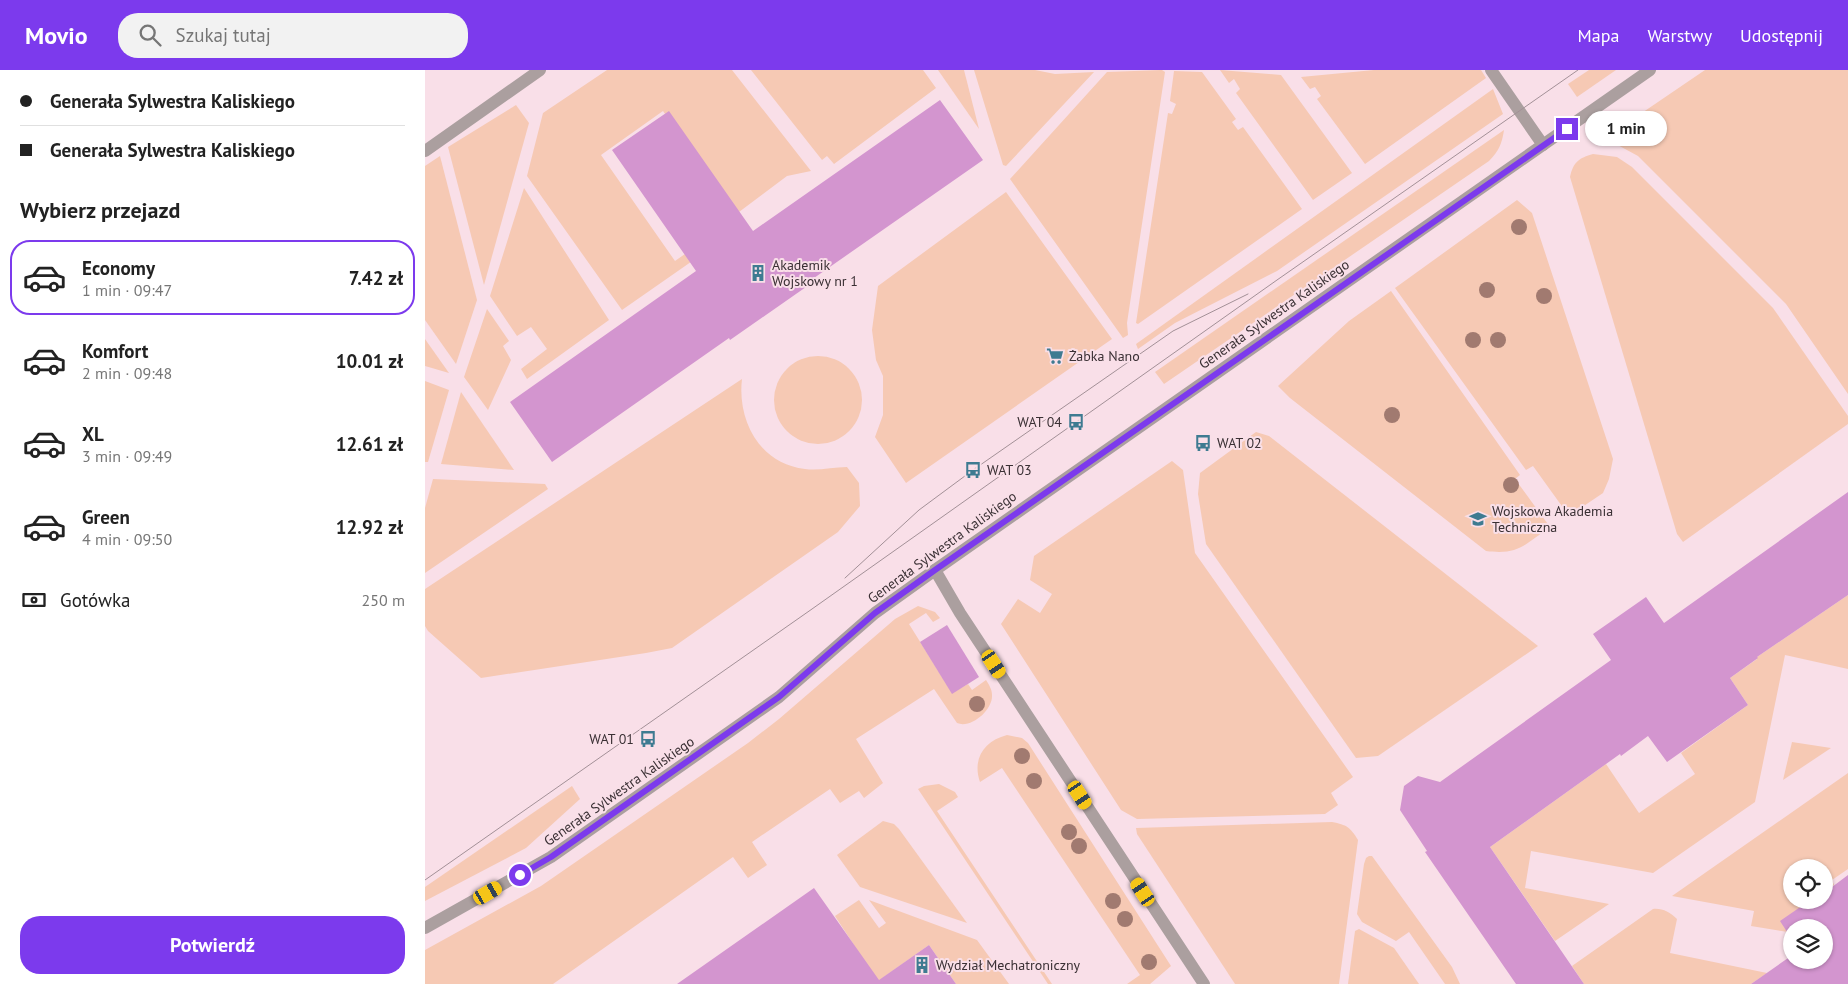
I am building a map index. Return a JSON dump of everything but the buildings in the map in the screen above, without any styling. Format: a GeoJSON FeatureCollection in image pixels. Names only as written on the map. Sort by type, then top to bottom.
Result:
{"type":"FeatureCollection","features":[{"type":"Feature","properties":{"kind":"street"},"geometry":{"type":"LineString","coordinates":[[425,151],[540,70]]}},
{"type":"Feature","properties":{"kind":"street"},"geometry":{"type":"LineString","coordinates":[[1491,70],[1543,145]]}},
{"type":"Feature","properties":{"kind":"street","name":"Generała Sylwestra Kaliskiego"},"geometry":{"type":"LineString","coordinates":[[425,928],[551,857],[779,697],[875,613],[935,570],[1650,70]]}},
{"type":"Feature","properties":{"kind":"street"},"geometry":{"type":"LineString","coordinates":[[935,570],[971,629],[1204,984]]}},
{"type":"Feature","properties":{"kind":"shaded area"},"geometry":{"type":"Polygon","coordinates":[[[607,70],[732,70],[811,171],[787,176],[735,215],[663,111],[601,155],[675,261],[692,249],[698,257],[622,310],[527,176],[543,113],[607,70]]]}},
{"type":"Feature","properties":{"kind":"shaded area"},"geometry":{"type":"Polygon","coordinates":[[[751,70],[923,70],[936,88],[834,164],[827,156],[822,160],[751,70]]]}},
{"type":"Feature","properties":{"kind":"shaded area"},"geometry":{"type":"Polygon","coordinates":[[[938,70],[964,70],[979,129],[938,70]]]}},
{"type":"Feature","properties":{"kind":"shaded area"},"geometry":{"type":"Polygon","coordinates":[[[974,70],[1035,70],[1055,74],[1094,72],[1006,166],[1003,165],[974,70]]]}},
{"type":"Feature","properties":{"kind":"shaded area"},"geometry":{"type":"Polygon","coordinates":[[[1162,70],[1165,72],[1127,323],[1128,335],[1123,338],[1010,179],[1107,72],[1162,70]]]}},
{"type":"Feature","properties":{"kind":"shaded area"},"geometry":{"type":"Polygon","coordinates":[[[1220,70],[1281,75],[1352,173],[1313,200],[1236,93],[1240,89],[1234,79],[1229,83],[1220,70]]]}},
{"type":"Feature","properties":{"kind":"shaded area"},"geometry":{"type":"Polygon","coordinates":[[[1374,70],[1481,70],[1486,78],[1365,164],[1317,99],[1321,96],[1315,87],[1310,89],[1301,77],[1374,70]]]}},
{"type":"Feature","properties":{"kind":"shaded area"},"geometry":{"type":"Polygon","coordinates":[[[1589,70],[1616,70],[1577,97],[1568,84],[1589,70]]]}},
{"type":"Feature","properties":{"kind":"shaded area"},"geometry":{"type":"Polygon","coordinates":[[[1705,70],[1848,70],[1848,394],[1786,304],[1638,156],[1614,143],[1608,136],[1705,70]]]}},
{"type":"Feature","properties":{"kind":"shaded area"},"geometry":{"type":"Polygon","coordinates":[[[1174,71],[1202,72],[1236,119],[1232,122],[1238,130],[1243,127],[1302,209],[1138,324],[1136,323],[1168,113],[1172,114],[1176,104],[1170,101],[1174,71]]]}},
{"type":"Feature","properties":{"kind":"shaded area"},"geometry":{"type":"Polygon","coordinates":[[[1493,89],[1503,114],[1277,271],[1175,323],[1138,349],[1136,344],[1493,89]]]}},
{"type":"Feature","properties":{"kind":"shaded area"},"geometry":{"type":"Polygon","coordinates":[[[516,105],[529,123],[484,285],[448,147],[516,105]]]}},
{"type":"Feature","properties":{"kind":"shaded area"},"geometry":{"type":"Polygon","coordinates":[[[1504,130],[1499,147],[1489,161],[1164,384],[1155,372],[1504,130]]]}},
{"type":"Feature","properties":{"kind":"shaded area"},"geometry":{"type":"Polygon","coordinates":[[[1593,154],[1617,157],[1632,167],[1773,308],[1848,416],[1848,424],[1683,542],[1677,534],[1570,177],[1577,161],[1593,154]]]}},
{"type":"Feature","properties":{"kind":"shaded area"},"geometry":{"type":"Polygon","coordinates":[[[440,156],[477,300],[456,364],[425,320],[425,166],[440,156]]]}},
{"type":"Feature","properties":{"kind":"shaded area"},"geometry":{"type":"Polygon","coordinates":[[[524,188],[609,320],[527,379],[521,369],[547,349],[531,327],[517,336],[490,296],[524,188]]]}},
{"type":"Feature","properties":{"kind":"shaded area"},"geometry":{"type":"Polygon","coordinates":[[[1006,192],[1112,339],[906,483],[875,437],[883,415],[883,376],[876,360],[872,330],[878,286],[1006,192]]]}},
{"type":"Feature","properties":{"kind":"shaded area"},"geometry":{"type":"Polygon","coordinates":[[[1517,200],[1532,213],[1613,459],[1609,479],[1603,493],[1569,516],[1533,466],[1526,470],[1395,288],[1517,200]]]}},
{"type":"Feature","properties":{"kind":"shaded area"},"geometry":{"type":"Polygon","coordinates":[[[1391,291],[1520,475],[1515,479],[1550,527],[1527,544],[1514,550],[1486,551],[1290,398],[1278,386],[1349,321],[1391,291]]]}},
{"type":"Feature","properties":{"kind":"shaded area"},"geometry":{"type":"Polygon","coordinates":[[[487,309],[509,341],[503,346],[511,360],[488,410],[464,377],[487,309]]]}},
{"type":"Feature","properties":{"kind":"shaded area"},"geometry":{"type":"Polygon","coordinates":[[[425,339],[449,373],[425,366],[425,339]]]}},
{"type":"Feature","properties":{"kind":"shaded area"},"geometry":{"type":"Polygon","coordinates":[[[809,356],[827,356],[843,363],[855,375],[862,391],[862,409],[855,425],[843,437],[827,444],[809,444],[793,437],[781,425],[774,409],[774,391],[781,375],[793,363],[809,356]]]}},
{"type":"Feature","properties":{"kind":"shaded area"},"geometry":{"type":"Polygon","coordinates":[[[742,379],[741,395],[748,425],[755,438],[775,459],[805,469],[847,467],[859,483],[860,506],[838,532],[672,648],[481,678],[428,631],[425,626],[425,589],[742,379]]]}},
{"type":"Feature","properties":{"kind":"shaded area"},"geometry":{"type":"Polygon","coordinates":[[[425,381],[449,390],[428,462],[425,462],[425,381]]]}},
{"type":"Feature","properties":{"kind":"shaded area"},"geometry":{"type":"Polygon","coordinates":[[[461,392],[514,470],[441,464],[461,392]]]}},
{"type":"Feature","properties":{"kind":"shaded area"},"geometry":{"type":"Polygon","coordinates":[[[1256,432],[1269,436],[1538,646],[1378,756],[1356,758],[1206,544],[1198,494],[1200,473],[1256,432]]]}},
{"type":"Feature","properties":{"kind":"shaded area"},"geometry":{"type":"Polygon","coordinates":[[[1172,461],[1183,470],[1195,553],[1353,777],[1331,793],[1338,805],[1325,814],[1137,819],[1121,810],[1001,624],[1018,599],[1040,613],[1052,594],[1030,580],[1034,556],[1172,461]]]}},
{"type":"Feature","properties":{"kind":"shaded area"},"geometry":{"type":"Polygon","coordinates":[[[433,479],[545,484],[548,489],[425,573],[425,508],[433,479]]]}},
{"type":"Feature","properties":{"kind":"shaded area"},"geometry":{"type":"Polygon","coordinates":[[[1848,595],[1848,669],[1785,655],[1755,802],[1653,873],[1531,851],[1525,888],[1609,904],[1555,941],[1490,847],[1606,764],[1639,813],[1695,774],[1681,753],[1748,705],[1730,678],[1757,659],[1757,657],[1848,595]]]}},
{"type":"Feature","properties":{"kind":"shaded area"},"geometry":{"type":"Polygon","coordinates":[[[918,606],[935,612],[940,618],[933,622],[926,613],[909,624],[952,693],[968,684],[972,690],[986,680],[989,685],[992,693],[991,701],[989,707],[980,717],[969,723],[957,723],[934,689],[856,739],[883,783],[864,798],[859,791],[840,803],[830,789],[752,842],[767,865],[748,878],[733,857],[553,984],[425,984],[425,950],[541,886],[748,743],[779,719],[895,619],[918,606]]]}},
{"type":"Feature","properties":{"kind":"shaded area"},"geometry":{"type":"Polygon","coordinates":[[[1007,735],[1022,738],[1028,743],[1171,966],[1150,984],[1127,984],[1140,975],[1002,768],[980,782],[978,766],[982,752],[986,746],[1007,735]]]}},
{"type":"Feature","properties":{"kind":"shaded area"},"geometry":{"type":"Polygon","coordinates":[[[1792,742],[1831,748],[1783,780],[1792,742]]]}},
{"type":"Feature","properties":{"kind":"shaded area"},"geometry":{"type":"Polygon","coordinates":[[[1848,773],[1848,869],[1833,879],[1833,859],[1783,859],[1783,909],[1806,909],[1798,919],[1783,919],[1783,931],[1751,926],[1754,911],[1672,896],[1848,773]]]}},
{"type":"Feature","properties":{"kind":"shaded area"},"geometry":{"type":"Polygon","coordinates":[[[939,784],[955,792],[958,797],[937,811],[1052,984],[1048,984],[918,789],[924,786],[939,784]]]}},
{"type":"Feature","properties":{"kind":"shaded area"},"geometry":{"type":"Polygon","coordinates":[[[572,786],[580,799],[526,848],[425,901],[425,887],[572,786]]]}},
{"type":"Feature","properties":{"kind":"shaded area"},"geometry":{"type":"Polygon","coordinates":[[[883,821],[894,824],[899,829],[967,923],[860,887],[837,855],[883,821]]]}},
{"type":"Feature","properties":{"kind":"shaded area"},"geometry":{"type":"Polygon","coordinates":[[[1332,822],[1348,827],[1358,840],[1339,984],[1235,984],[1137,834],[1136,828],[1332,822]]]}},
{"type":"Feature","properties":{"kind":"shaded area"},"geometry":{"type":"Polygon","coordinates":[[[1369,856],[1372,856],[1452,967],[1460,984],[1445,984],[1409,932],[1396,941],[1362,922],[1357,914],[1364,864],[1369,856]]]}},
{"type":"Feature","properties":{"kind":"shaded area"},"geometry":{"type":"Polygon","coordinates":[[[859,900],[879,928],[886,923],[869,900],[977,940],[1009,984],[956,984],[929,945],[874,984],[799,984],[854,945],[835,916],[859,900]]]}},
{"type":"Feature","properties":{"kind":"shaded area"},"geometry":{"type":"Polygon","coordinates":[[[1653,909],[1666,911],[1677,919],[1670,953],[1767,973],[1751,984],[1584,984],[1572,966],[1653,909]]]}},
{"type":"Feature","properties":{"kind":"shaded area"},"geometry":{"type":"Polygon","coordinates":[[[1359,929],[1394,948],[1419,984],[1348,984],[1355,931],[1359,929]]]}},
{"type":"Feature","properties":{"kind":"tram line"},"geometry":{"type":"LineString","coordinates":[[425,880],[1578,70]]}},
{"type":"Feature","properties":{"kind":"tram line"},"geometry":{"type":"LineString","coordinates":[[845,578],[919,510],[973,470],[1173,331],[1248,294]]}},
{"type":"Feature","properties":{"kind":"place","name":"Akademik Wojskowy nr 1"},"geometry":{"type":"Point","coordinates":[758,273]}},
{"type":"Feature","properties":{"kind":"place","name":"Żabka Nano"},"geometry":{"type":"Point","coordinates":[1055,356]}},
{"type":"Feature","properties":{"kind":"place","name":"WAT 04"},"geometry":{"type":"Point","coordinates":[1076,422]}},
{"type":"Feature","properties":{"kind":"place","name":"WAT 02"},"geometry":{"type":"Point","coordinates":[1203,443]}},
{"type":"Feature","properties":{"kind":"place","name":"WAT 03"},"geometry":{"type":"Point","coordinates":[973,470]}},
{"type":"Feature","properties":{"kind":"place","name":"Wojskowa Akademia Techniczna"},"geometry":{"type":"Point","coordinates":[1478,519]}},
{"type":"Feature","properties":{"kind":"place","name":"WAT 01"},"geometry":{"type":"Point","coordinates":[648,739]}},
{"type":"Feature","properties":{"kind":"place","name":"Wydział Mechatroniczny"},"geometry":{"type":"Point","coordinates":[922,965]}},
{"type":"Feature","properties":{"kind":"route"},"geometry":{"type":"LineString","coordinates":[[520,875],[551,857],[779,697],[875,613],[985,534],[1567,129]]}}]}
